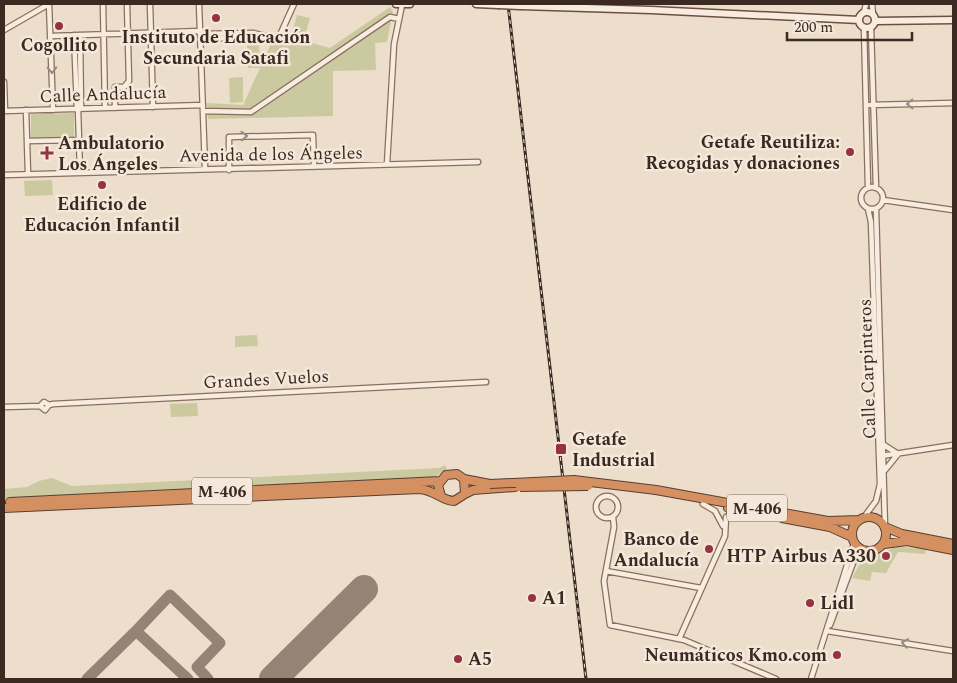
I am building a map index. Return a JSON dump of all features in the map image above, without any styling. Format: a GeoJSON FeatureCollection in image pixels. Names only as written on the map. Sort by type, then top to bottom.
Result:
{"type":"FeatureCollection","features":[{"type":"Feature","properties":{"kind":"highway","name":"M-406"},"geometry":{"type":"LineString","coordinates":[[4,502],[440,481],[446,475],[452,473],[464,479],[489,486]]}},
{"type":"Feature","properties":{"kind":"highway"},"geometry":{"type":"LineString","coordinates":[[464,479],[465,494]]}},
{"type":"Feature","properties":{"kind":"highway","name":"M-406"},"geometry":{"type":"LineString","coordinates":[[4,508],[419,489],[431,490],[446,500],[454,501],[473,490],[489,486],[574,480],[828,521],[876,518],[885,527],[902,534],[953,544]]}},
{"type":"Feature","properties":{"kind":"highway"},"geometry":{"type":"LineString","coordinates":[[440,481],[438,490],[441,496]]}},
{"type":"Feature","properties":{"kind":"highway","name":"M-406"},"geometry":{"type":"LineString","coordinates":[[655,493],[830,527],[853,540],[859,549],[870,552]]}},
{"type":"Feature","properties":{"kind":"highway"},"geometry":{"type":"LineString","coordinates":[[853,540],[853,529],[862,519]]}},
{"type":"Feature","properties":{"kind":"highway"},"geometry":{"type":"LineString","coordinates":[[884,544],[886,537],[885,527]]}},
{"type":"Feature","properties":{"kind":"highway"},"geometry":{"type":"LineString","coordinates":[[870,552],[884,544],[907,541],[953,550]]}},
{"type":"Feature","properties":{"kind":"street"},"geometry":{"type":"LineString","coordinates":[[4,30],[49,4],[52,36],[53,110]]}},
{"type":"Feature","properties":{"kind":"street"},"geometry":{"type":"LineString","coordinates":[[103,4],[105,108]]}},
{"type":"Feature","properties":{"kind":"street"},"geometry":{"type":"LineString","coordinates":[[115,108],[115,87],[124,87],[129,81],[127,4]]}},
{"type":"Feature","properties":{"kind":"street"},"geometry":{"type":"LineString","coordinates":[[150,4],[153,107]]}},
{"type":"Feature","properties":{"kind":"street"},"geometry":{"type":"LineString","coordinates":[[199,4],[205,168]]}},
{"type":"Feature","properties":{"kind":"street"},"geometry":{"type":"LineString","coordinates":[[52,36],[151,33],[276,38],[280,35],[294,4]]}},
{"type":"Feature","properties":{"kind":"street"},"geometry":{"type":"LineString","coordinates":[[386,164],[394,44],[399,19],[399,4],[410,4]]}},
{"type":"Feature","properties":{"kind":"street"},"geometry":{"type":"LineString","coordinates":[[476,4],[859,20],[868,28],[870,105],[876,188]]}},
{"type":"Feature","properties":{"kind":"street"},"geometry":{"type":"LineString","coordinates":[[859,20],[866,4]]}},
{"type":"Feature","properties":{"kind":"street"},"geometry":{"type":"LineString","coordinates":[[872,4],[876,21]]}},
{"type":"Feature","properties":{"kind":"street"},"geometry":{"type":"LineString","coordinates":[[864,12],[873,14]]}},
{"type":"Feature","properties":{"kind":"street"},"geometry":{"type":"LineString","coordinates":[[203,111],[252,112],[390,17],[399,19]]}},
{"type":"Feature","properties":{"kind":"street"},"geometry":{"type":"LineString","coordinates":[[868,28],[876,21],[953,20]]}},
{"type":"Feature","properties":{"kind":"street"},"geometry":{"type":"LineString","coordinates":[[74,35],[79,109]]}},
{"type":"Feature","properties":{"kind":"street"},"geometry":{"type":"LineString","coordinates":[[80,35],[80,172]]}},
{"type":"Feature","properties":{"kind":"street"},"geometry":{"type":"LineString","coordinates":[[4,82],[4,111]]}},
{"type":"Feature","properties":{"kind":"street"},"geometry":{"type":"LineString","coordinates":[[870,105],[953,103]]}},
{"type":"Feature","properties":{"kind":"street","name":"Calle Andalucía"},"geometry":{"type":"LineString","coordinates":[[4,111],[203,105]]}},
{"type":"Feature","properties":{"kind":"street"},"geometry":{"type":"LineString","coordinates":[[870,105],[868,187],[861,194],[860,200],[864,207],[868,209],[876,209],[883,200]]}},
{"type":"Feature","properties":{"kind":"street"},"geometry":{"type":"LineString","coordinates":[[26,110],[28,174]]}},
{"type":"Feature","properties":{"kind":"street"},"geometry":{"type":"LineString","coordinates":[[229,170],[228,137],[313,134],[314,167]]}},
{"type":"Feature","properties":{"kind":"street"},"geometry":{"type":"LineString","coordinates":[[27,141],[79,140]]}},
{"type":"Feature","properties":{"kind":"street","name":"Avenida de los Ángeles"},"geometry":{"type":"LineString","coordinates":[[4,175],[478,162]]}},
{"type":"Feature","properties":{"kind":"street"},"geometry":{"type":"LineString","coordinates":[[868,187],[881,191],[883,200]]}},
{"type":"Feature","properties":{"kind":"street"},"geometry":{"type":"LineString","coordinates":[[883,200],[953,210]]}},
{"type":"Feature","properties":{"kind":"street","name":"Calle Carpinteros"},"geometry":{"type":"LineString","coordinates":[[868,209],[872,232],[885,527]]}},
{"type":"Feature","properties":{"kind":"street","name":"Calle Carpinteros"},"geometry":{"type":"LineString","coordinates":[[862,519],[879,494],[884,445],[876,209]]}},
{"type":"Feature","properties":{"kind":"street","name":"Grandes Vuelos"},"geometry":{"type":"LineString","coordinates":[[4,407],[40,406],[44,402],[48,405],[486,382]]}},
{"type":"Feature","properties":{"kind":"street"},"geometry":{"type":"LineString","coordinates":[[884,445],[898,454]]}},
{"type":"Feature","properties":{"kind":"street"},"geometry":{"type":"LineString","coordinates":[[882,456],[953,445]]}},
{"type":"Feature","properties":{"kind":"street"},"geometry":{"type":"LineString","coordinates":[[884,471],[898,454]]}},
{"type":"Feature","properties":{"kind":"street"},"geometry":{"type":"LineString","coordinates":[[613,517],[602,518],[597,513],[595,506],[602,497],[613,498],[618,504],[618,511],[613,517],[614,527],[604,588],[610,625],[679,639],[776,679]]}},
{"type":"Feature","properties":{"kind":"street"},"geometry":{"type":"LineString","coordinates":[[704,504],[715,511],[725,529]]}},
{"type":"Feature","properties":{"kind":"street"},"geometry":{"type":"LineString","coordinates":[[679,639],[725,536],[726,517],[731,513],[742,511]]}},
{"type":"Feature","properties":{"kind":"street"},"geometry":{"type":"LineString","coordinates":[[828,629],[853,540]]}},
{"type":"Feature","properties":{"kind":"street"},"geometry":{"type":"LineString","coordinates":[[811,679],[853,563],[857,557],[870,552]]}},
{"type":"Feature","properties":{"kind":"street"},"geometry":{"type":"LineString","coordinates":[[606,571],[701,588]]}},
{"type":"Feature","properties":{"kind":"street"},"geometry":{"type":"LineString","coordinates":[[828,629],[953,651]]}},
{"type":"Feature","properties":{"kind":"shaded area"},"geometry":{"type":"Polygon","coordinates":[[[390,7],[393,12],[387,42],[375,43],[376,70],[333,71],[333,116],[208,119],[207,103],[243,105],[272,42],[280,42],[283,35],[330,48],[390,7]]]}},
{"type":"Feature","properties":{"kind":"shaded area"},"geometry":{"type":"Polygon","coordinates":[[[297,15],[310,18],[304,40],[291,36],[297,15]]]}},
{"type":"Feature","properties":{"kind":"shaded area"},"geometry":{"type":"Polygon","coordinates":[[[247,45],[259,45],[260,68],[248,68],[247,45]]]}},
{"type":"Feature","properties":{"kind":"shaded area"},"geometry":{"type":"Polygon","coordinates":[[[243,77],[243,102],[230,103],[229,78],[243,77]]]}},
{"type":"Feature","properties":{"kind":"shaded area"},"geometry":{"type":"Polygon","coordinates":[[[74,113],[74,138],[31,139],[31,114],[74,113]]]}},
{"type":"Feature","properties":{"kind":"shaded area"},"geometry":{"type":"Polygon","coordinates":[[[52,180],[53,195],[25,196],[24,181],[52,180]]]}},
{"type":"Feature","properties":{"kind":"shaded area"},"geometry":{"type":"Polygon","coordinates":[[[257,335],[258,346],[235,347],[235,336],[257,335]]]}},
{"type":"Feature","properties":{"kind":"shaded area"},"geometry":{"type":"Polygon","coordinates":[[[197,403],[198,416],[171,417],[170,404],[197,403]]]}},
{"type":"Feature","properties":{"kind":"shaded area"},"geometry":{"type":"Polygon","coordinates":[[[445,465],[447,470],[431,479],[4,499],[4,489],[27,487],[39,481],[52,478],[72,486],[439,468],[445,465]]]}},
{"type":"Feature","properties":{"kind":"shaded area"},"geometry":{"type":"Polygon","coordinates":[[[895,547],[926,548],[925,554],[898,552],[886,573],[872,572],[870,581],[852,578],[863,558],[877,555],[895,547]]]}},
{"type":"Feature","properties":{"kind":"taxiway"},"geometry":{"type":"LineString","coordinates":[[188,679],[136,631],[170,595],[220,643],[197,667],[208,679]]}},
{"type":"Feature","properties":{"kind":"taxiway"},"geometry":{"type":"LineString","coordinates":[[87,679],[136,631]]}},
{"type":"Feature","properties":{"kind":"runway"},"geometry":{"type":"LineString","coordinates":[[273,679],[364,589]]}},
{"type":"Feature","properties":{"kind":"railway"},"geometry":{"type":"LineString","coordinates":[[508,4],[586,679]]}},
{"type":"Feature","properties":{"kind":"place","name":"Instituto de Educación Secundaria Satafi"},"geometry":{"type":"Point","coordinates":[216,18]}},
{"type":"Feature","properties":{"kind":"place","name":"Cogollito"},"geometry":{"type":"Point","coordinates":[59,26]}},
{"type":"Feature","properties":{"kind":"place","name":"Getafe Reutiliza: Recogidas y donaciones"},"geometry":{"type":"Point","coordinates":[850,152]}},
{"type":"Feature","properties":{"kind":"place","name":"Ambulatorio Los Ángeles"},"geometry":{"type":"Point","coordinates":[47,153]}},
{"type":"Feature","properties":{"kind":"place","name":"Edificio de Educación Infantil"},"geometry":{"type":"Point","coordinates":[102,185]}},
{"type":"Feature","properties":{"kind":"place","name":"Getafe Industrial"},"geometry":{"type":"Point","coordinates":[561,449]}},
{"type":"Feature","properties":{"kind":"place","name":"Banco de Andalucía"},"geometry":{"type":"Point","coordinates":[709,549]}},
{"type":"Feature","properties":{"kind":"place","name":"HTP Airbus A330"},"geometry":{"type":"Point","coordinates":[886,556]}},
{"type":"Feature","properties":{"kind":"place","name":"A1"},"geometry":{"type":"Point","coordinates":[532,598]}},
{"type":"Feature","properties":{"kind":"place","name":"Lidl"},"geometry":{"type":"Point","coordinates":[810,603]}},
{"type":"Feature","properties":{"kind":"place","name":"Neumáticos Kmo.com"},"geometry":{"type":"Point","coordinates":[837,655]}},
{"type":"Feature","properties":{"kind":"place","name":"A5"},"geometry":{"type":"Point","coordinates":[458,659]}}]}
